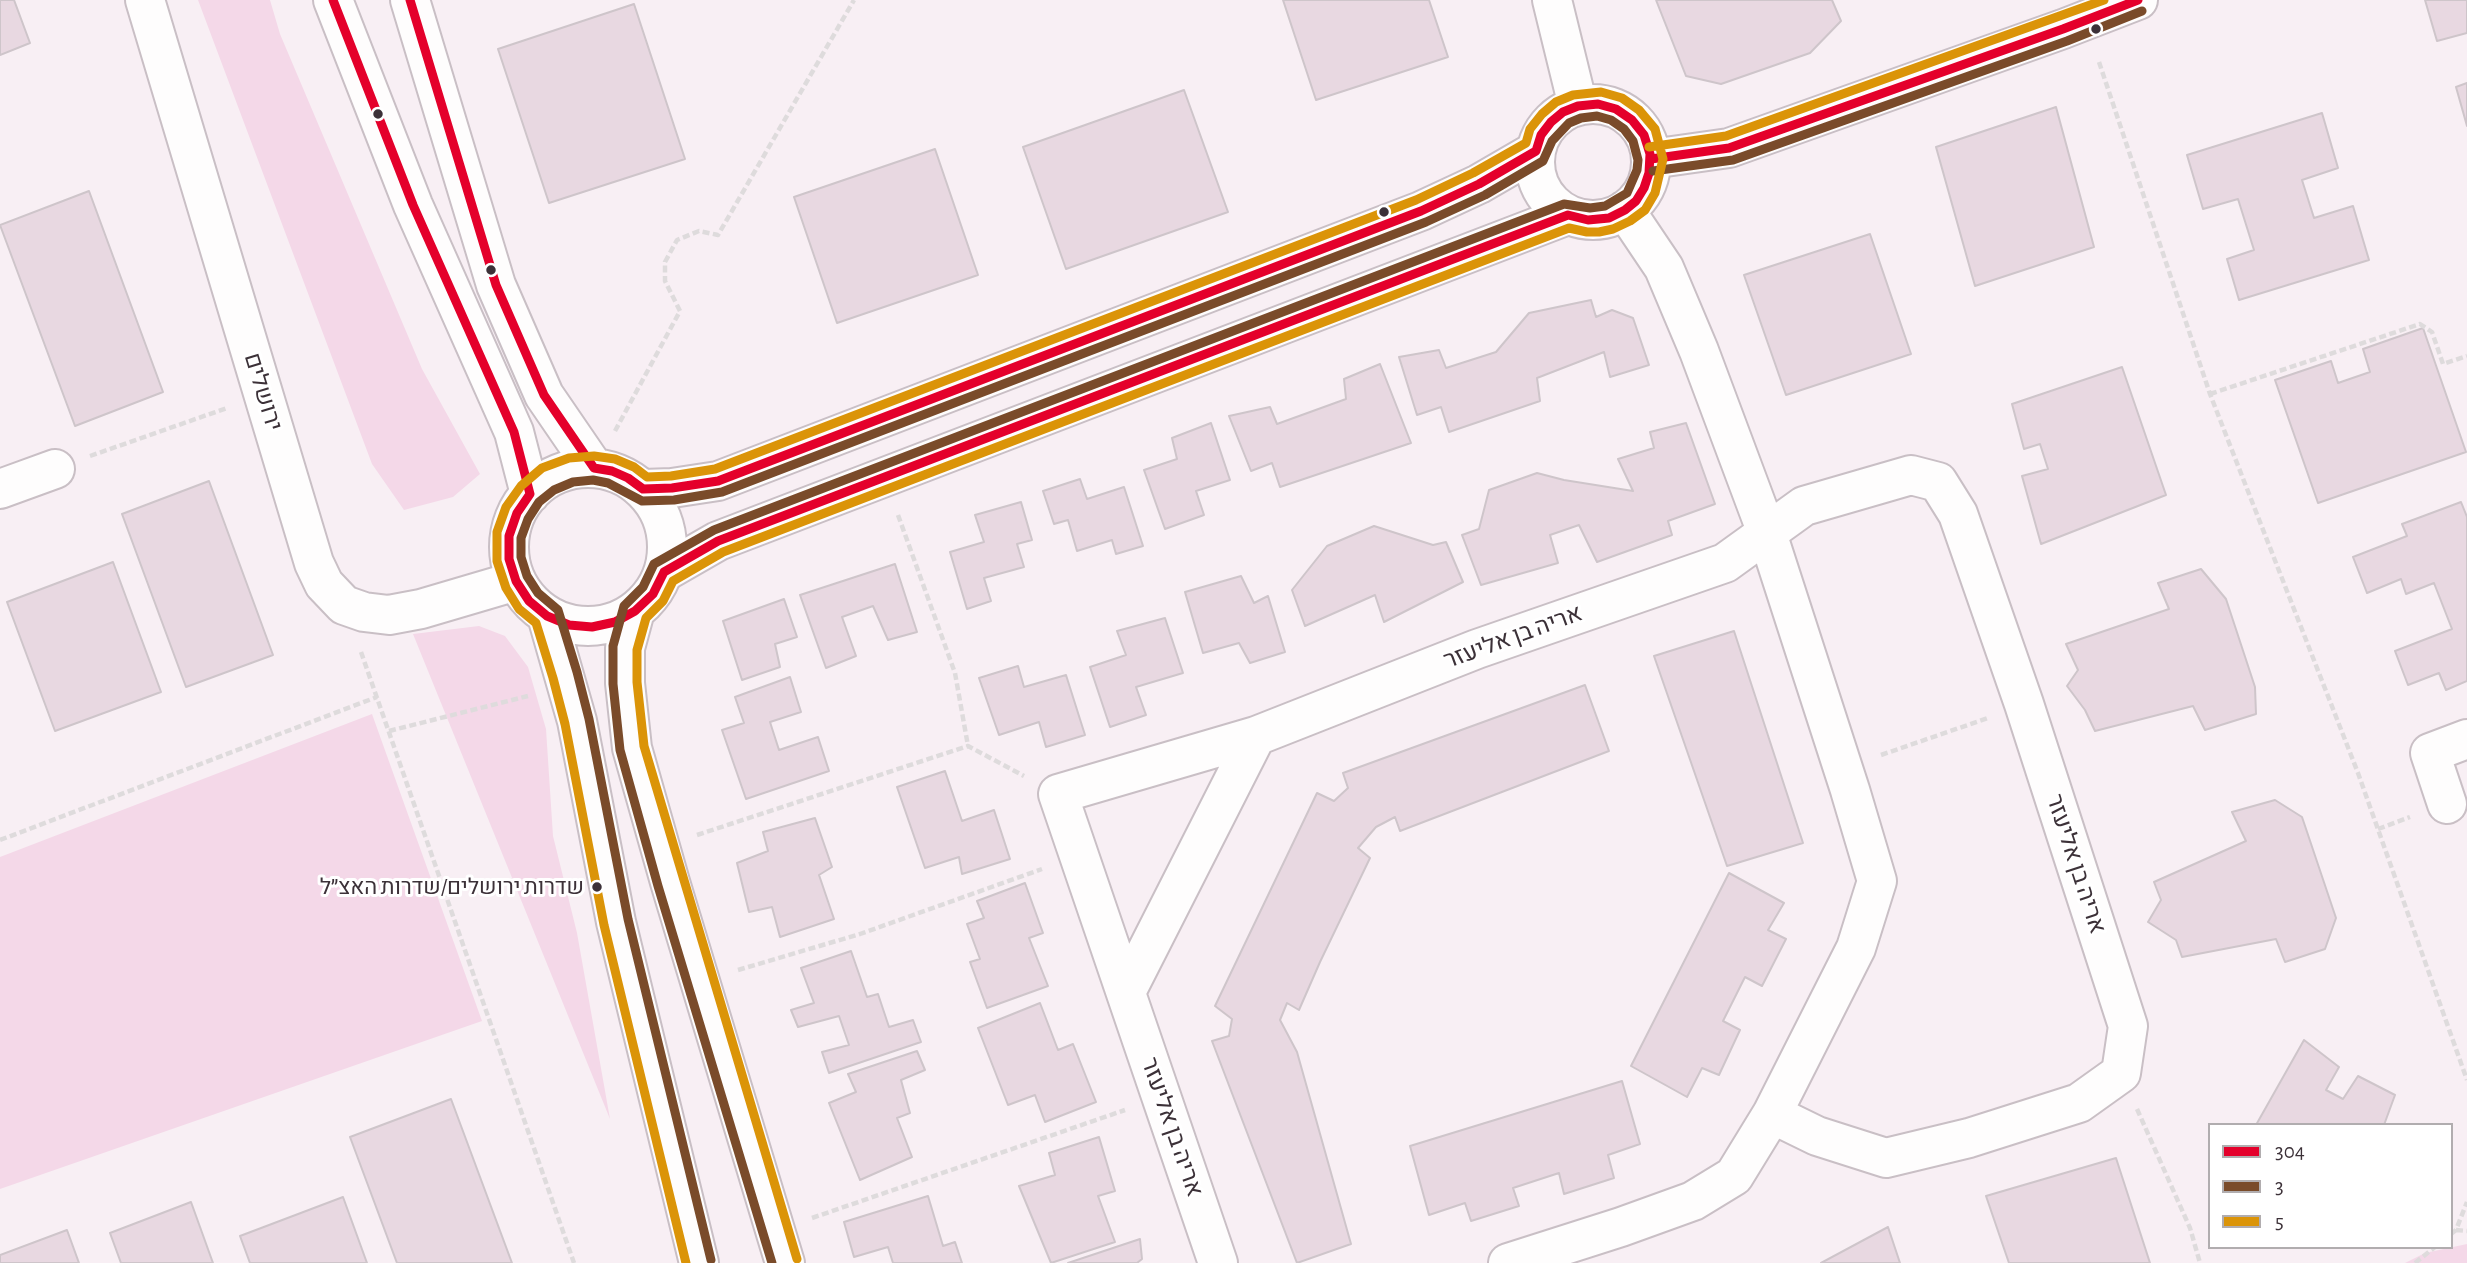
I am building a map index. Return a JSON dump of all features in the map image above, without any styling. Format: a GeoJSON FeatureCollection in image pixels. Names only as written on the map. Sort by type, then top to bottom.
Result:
{"type":"FeatureCollection","features":[{"type":"Feature","properties":{"kind":"street","name":"ירושלים"},"geometry":{"type":"LineString","coordinates":[[145,0],[314,563],[324,584],[344,605]]}},
{"type":"Feature","properties":{"kind":"street"},"geometry":{"type":"LineString","coordinates":[[333,0],[413,205],[514,432],[530,494]]}},
{"type":"Feature","properties":{"kind":"street"},"geometry":{"type":"LineString","coordinates":[[410,0],[496,285],[544,394],[594,468]]}},
{"type":"Feature","properties":{"kind":"street"},"geometry":{"type":"LineString","coordinates":[[1552,0],[1578,106]]}},
{"type":"Feature","properties":{"kind":"street"},"geometry":{"type":"LineString","coordinates":[[1651,159],[1729,148],[2138,0]]}},
{"type":"Feature","properties":{"kind":"street"},"geometry":{"type":"LineString","coordinates":[[1598,104],[1616,109],[1633,120],[1644,135],[1651,159],[1650,173],[1644,188],[1625,210],[1609,218],[1588,220],[1568,215],[1547,197],[1539,183],[1535,167],[1541,135],[1550,122],[1563,112],[1578,106],[1598,104]]}},
{"type":"Feature","properties":{"kind":"street"},"geometry":{"type":"LineString","coordinates":[[643,489],[718,481],[1422,211],[1479,184],[1536,151]]}},
{"type":"Feature","properties":{"kind":"street"},"geometry":{"type":"LineString","coordinates":[[1508,1263],[1693,1201],[1734,1176],[1772,1114],[1856,948],[1877,881],[1844,769],[1767,533],[1699,351],[1664,268],[1625,210]]}},
{"type":"Feature","properties":{"kind":"street"},"geometry":{"type":"LineString","coordinates":[[664,572],[718,541],[1568,215]]}},
{"type":"Feature","properties":{"kind":"street"},"geometry":{"type":"LineString","coordinates":[[0,489],[55,468]]}},
{"type":"Feature","properties":{"kind":"street"},"geometry":{"type":"LineString","coordinates":[[594,468],[612,471],[643,489],[657,506],[666,527],[668,550],[664,572],[653,594],[635,611],[615,622],[592,627],[569,625],[547,616],[529,601],[516,581],[509,559],[509,536],[517,513],[530,494],[548,479],[570,470],[594,468]]}},
{"type":"Feature","properties":{"kind":"street","name":"אריה בן אליעזר"},"geometry":{"type":"LineString","coordinates":[[1219,1263],[1058,794],[1256,736],[1477,649],[1725,563],[1804,506],[1911,475],[1938,482],[1963,526],[2129,1026],[2121,1073]]}},
{"type":"Feature","properties":{"kind":"street"},"geometry":{"type":"LineString","coordinates":[[344,605],[364,612],[389,615],[421,610],[516,581]]}},
{"type":"Feature","properties":{"kind":"street"},"geometry":{"type":"LineString","coordinates":[[635,611],[625,648],[625,682],[632,748],[785,1263]]}},
{"type":"Feature","properties":{"kind":"street"},"geometry":{"type":"LineString","coordinates":[[547,616],[576,721],[615,922],[699,1263]]}},
{"type":"Feature","properties":{"kind":"street"},"geometry":{"type":"LineString","coordinates":[[1126,992],[1256,736]]}},
{"type":"Feature","properties":{"kind":"street"},"geometry":{"type":"LineString","coordinates":[[2447,804],[2430,753],[2467,739]]}},
{"type":"Feature","properties":{"kind":"street"},"geometry":{"type":"LineString","coordinates":[[1772,1114],[1817,1136],[1886,1158],[1969,1138],[2080,1103],[2121,1073]]}},
{"type":"Feature","properties":{"kind":"path"},"geometry":{"type":"LineString","coordinates":[[613,434],[680,311],[665,281],[665,262],[677,240],[699,231],[718,235],[854,0]]}},
{"type":"Feature","properties":{"kind":"path"},"geometry":{"type":"LineString","coordinates":[[2099,62],[2210,394],[2358,774],[2467,1080]]}},
{"type":"Feature","properties":{"kind":"path"},"geometry":{"type":"LineString","coordinates":[[2210,394],[2420,324],[2432,332],[2443,364],[2467,356]]}},
{"type":"Feature","properties":{"kind":"path"},"geometry":{"type":"LineString","coordinates":[[55,468],[264,395]]}},
{"type":"Feature","properties":{"kind":"path"},"geometry":{"type":"LineString","coordinates":[[898,514],[955,673],[968,746]]}},
{"type":"Feature","properties":{"kind":"path"},"geometry":{"type":"LineString","coordinates":[[344,605],[574,1263]]}},
{"type":"Feature","properties":{"kind":"path"},"geometry":{"type":"LineString","coordinates":[[389,731],[533,695]]}},
{"type":"Feature","properties":{"kind":"path"},"geometry":{"type":"LineString","coordinates":[[0,839],[377,697]]}},
{"type":"Feature","properties":{"kind":"path"},"geometry":{"type":"LineString","coordinates":[[1892,751],[1950,731]]}},
{"type":"Feature","properties":{"kind":"path"},"geometry":{"type":"LineString","coordinates":[[692,836],[968,746],[1058,794]]}},
{"type":"Feature","properties":{"kind":"path"},"geometry":{"type":"LineString","coordinates":[[733,971],[860,934],[1079,855]]}},
{"type":"Feature","properties":{"kind":"path"},"geometry":{"type":"LineString","coordinates":[[2121,1073],[2190,1228],[2200,1263]]}},
{"type":"Feature","properties":{"kind":"path"},"geometry":{"type":"LineString","coordinates":[[808,1219],[1162,1097]]}},
{"type":"Feature","properties":{"kind":"path"},"geometry":{"type":"LineString","coordinates":[[2467,1202],[2454,1232],[2467,1231]]}},
{"type":"Feature","properties":{"kind":"path"},"geometry":{"type":"LineString","coordinates":[[2415,1263],[2432,1249]]}},
{"type":"Feature","properties":{"kind":"shaded area"},"geometry":{"type":"Polygon","coordinates":[[[198,0],[270,0],[280,34],[422,369],[480,474],[453,497],[404,510],[372,464],[198,0]]]}},
{"type":"Feature","properties":{"kind":"shaded area"},"geometry":{"type":"Polygon","coordinates":[[[479,626],[505,636],[528,667],[546,729],[553,836],[577,933],[610,1119],[413,634],[479,626]]]}},
{"type":"Feature","properties":{"kind":"shaded area"},"geometry":{"type":"Polygon","coordinates":[[[372,714],[482,1021],[0,1189],[0,857],[372,714]]]}},
{"type":"Feature","properties":{"kind":"shaded area"},"geometry":{"type":"Polygon","coordinates":[[[2467,1244],[2467,1263],[2405,1263],[2425,1253],[2467,1244]]]}},
{"type":"Feature","properties":{"kind":"building"},"geometry":{"type":"Polygon","coordinates":[[[0,0],[14,0],[30,43],[0,55],[0,0]]]}},
{"type":"Feature","properties":{"kind":"building"},"geometry":{"type":"Polygon","coordinates":[[[1283,0],[1429,0],[1448,57],[1316,100],[1283,0]]]}},
{"type":"Feature","properties":{"kind":"building"},"geometry":{"type":"Polygon","coordinates":[[[1656,0],[1832,0],[1841,21],[1810,53],[1721,84],[1686,76],[1656,0]]]}},
{"type":"Feature","properties":{"kind":"building"},"geometry":{"type":"Polygon","coordinates":[[[2425,0],[2467,0],[2467,33],[2437,41],[2425,0]]]}},
{"type":"Feature","properties":{"kind":"building"},"geometry":{"type":"Polygon","coordinates":[[[634,4],[685,159],[549,203],[498,49],[634,4]]]}},
{"type":"Feature","properties":{"kind":"building"},"geometry":{"type":"Polygon","coordinates":[[[2467,83],[2467,126],[2456,87],[2467,83]]]}},
{"type":"Feature","properties":{"kind":"building"},"geometry":{"type":"Polygon","coordinates":[[[1184,90],[1228,212],[1066,269],[1023,147],[1184,90]]]}},
{"type":"Feature","properties":{"kind":"building"},"geometry":{"type":"Polygon","coordinates":[[[2056,107],[2094,247],[1975,286],[1936,147],[2056,107]]]}},
{"type":"Feature","properties":{"kind":"building"},"geometry":{"type":"Polygon","coordinates":[[[2322,113],[2338,168],[2302,180],[2314,218],[2353,206],[2369,260],[2239,300],[2227,259],[2254,250],[2238,199],[2203,209],[2187,155],[2322,113]]]}},
{"type":"Feature","properties":{"kind":"building"},"geometry":{"type":"Polygon","coordinates":[[[935,149],[978,275],[837,323],[794,197],[935,149]]]}},
{"type":"Feature","properties":{"kind":"building"},"geometry":{"type":"Polygon","coordinates":[[[89,191],[163,392],[75,426],[0,225],[89,191]]]}},
{"type":"Feature","properties":{"kind":"building"},"geometry":{"type":"Polygon","coordinates":[[[1870,234],[1911,354],[1786,395],[1744,275],[1870,234]]]}},
{"type":"Feature","properties":{"kind":"building"},"geometry":{"type":"Polygon","coordinates":[[[1591,300],[1596,317],[1612,310],[1633,318],[1649,365],[1610,377],[1604,352],[1537,378],[1540,401],[1449,432],[1441,407],[1417,415],[1399,357],[1439,350],[1446,368],[1496,352],[1529,313],[1591,300]]]}},
{"type":"Feature","properties":{"kind":"building"},"geometry":{"type":"Polygon","coordinates":[[[2423,328],[2466,452],[2318,503],[2275,380],[2331,361],[2338,383],[2370,372],[2363,349],[2423,328]]]}},
{"type":"Feature","properties":{"kind":"building"},"geometry":{"type":"Polygon","coordinates":[[[1380,364],[1411,443],[1280,487],[1272,463],[1251,471],[1229,416],[1270,407],[1277,424],[1346,399],[1344,379],[1380,364]]]}},
{"type":"Feature","properties":{"kind":"building"},"geometry":{"type":"Polygon","coordinates":[[[2122,367],[2166,495],[2041,544],[2022,476],[2048,469],[2040,444],[2024,449],[2012,404],[2122,367]]]}},
{"type":"Feature","properties":{"kind":"building"},"geometry":{"type":"Polygon","coordinates":[[[1211,423],[1230,480],[1196,491],[1204,515],[1165,529],[1144,470],[1177,459],[1172,438],[1211,423]]]}},
{"type":"Feature","properties":{"kind":"building"},"geometry":{"type":"Polygon","coordinates":[[[1686,423],[1715,504],[1668,521],[1672,535],[1597,562],[1579,525],[1550,535],[1558,563],[1481,585],[1462,535],[1479,529],[1489,490],[1537,473],[1633,491],[1618,459],[1654,448],[1650,432],[1686,423]]]}},
{"type":"Feature","properties":{"kind":"building"},"geometry":{"type":"Polygon","coordinates":[[[1080,479],[1087,499],[1124,487],[1143,546],[1116,554],[1112,540],[1077,551],[1068,520],[1054,524],[1043,491],[1080,479]]]}},
{"type":"Feature","properties":{"kind":"building"},"geometry":{"type":"Polygon","coordinates":[[[209,481],[273,655],[186,687],[122,514],[209,481]]]}},
{"type":"Feature","properties":{"kind":"building"},"geometry":{"type":"Polygon","coordinates":[[[1021,502],[1032,540],[1017,544],[1024,567],[984,578],[991,601],[967,609],[950,552],[984,542],[975,515],[1021,502]]]}},
{"type":"Feature","properties":{"kind":"building"},"geometry":{"type":"Polygon","coordinates":[[[2461,502],[2467,517],[2467,681],[2446,690],[2439,673],[2408,685],[2395,651],[2452,629],[2434,583],[2406,594],[2401,579],[2367,593],[2353,557],[2407,536],[2402,524],[2461,502]]]}},
{"type":"Feature","properties":{"kind":"building"},"geometry":{"type":"Polygon","coordinates":[[[1374,526],[1433,545],[1446,542],[1463,582],[1384,622],[1375,595],[1305,626],[1292,590],[1327,546],[1374,526]]]}},
{"type":"Feature","properties":{"kind":"building"},"geometry":{"type":"Polygon","coordinates":[[[113,562],[161,692],[55,731],[7,602],[113,562]]]}},
{"type":"Feature","properties":{"kind":"building"},"geometry":{"type":"Polygon","coordinates":[[[895,564],[917,632],[888,640],[873,606],[842,617],[856,656],[826,668],[800,595],[895,564]]]}},
{"type":"Feature","properties":{"kind":"building"},"geometry":{"type":"Polygon","coordinates":[[[2201,569],[2226,599],[2255,687],[2256,714],[2205,730],[2193,706],[2095,731],[2085,710],[2067,686],[2078,670],[2066,644],[2169,609],[2158,583],[2201,569]]]}},
{"type":"Feature","properties":{"kind":"building"},"geometry":{"type":"Polygon","coordinates":[[[1241,576],[1254,603],[1268,596],[1285,652],[1250,663],[1239,643],[1203,653],[1185,592],[1241,576]]]}},
{"type":"Feature","properties":{"kind":"building"},"geometry":{"type":"Polygon","coordinates":[[[784,599],[797,637],[775,644],[780,667],[742,680],[723,621],[784,599]]]}},
{"type":"Feature","properties":{"kind":"building"},"geometry":{"type":"Polygon","coordinates":[[[1165,618],[1183,673],[1136,687],[1146,715],[1110,727],[1090,667],[1126,655],[1117,631],[1165,618]]]}},
{"type":"Feature","properties":{"kind":"building"},"geometry":{"type":"Polygon","coordinates":[[[1734,631],[1803,843],[1727,866],[1654,656],[1734,631]]]}},
{"type":"Feature","properties":{"kind":"building"},"geometry":{"type":"Polygon","coordinates":[[[1018,666],[1024,687],[1066,675],[1085,735],[1046,747],[1039,722],[999,735],[979,678],[1018,666]]]}},
{"type":"Feature","properties":{"kind":"building"},"geometry":{"type":"Polygon","coordinates":[[[790,677],[801,712],[770,722],[779,750],[818,737],[829,771],[746,799],[722,730],[744,723],[735,697],[790,677]]]}},
{"type":"Feature","properties":{"kind":"building"},"geometry":{"type":"Polygon","coordinates":[[[1585,685],[1609,751],[1400,831],[1395,817],[1376,827],[1358,848],[1370,858],[1299,1010],[1287,1003],[1280,1020],[1297,1052],[1351,1244],[1297,1263],[1212,1041],[1229,1036],[1232,1019],[1215,1006],[1317,793],[1334,801],[1348,788],[1343,773],[1585,685]]]}},
{"type":"Feature","properties":{"kind":"building"},"geometry":{"type":"Polygon","coordinates":[[[945,771],[962,821],[994,810],[1010,859],[962,874],[959,857],[925,868],[897,787],[945,771]]]}},
{"type":"Feature","properties":{"kind":"building"},"geometry":{"type":"Polygon","coordinates":[[[2275,800],[2302,817],[2336,918],[2325,949],[2285,962],[2276,939],[2182,957],[2176,940],[2148,922],[2161,900],[2154,882],[2246,841],[2232,812],[2275,800]]]}},
{"type":"Feature","properties":{"kind":"building"},"geometry":{"type":"Polygon","coordinates":[[[815,818],[832,867],[819,875],[834,919],[780,937],[772,907],[749,912],[737,863],[768,851],[763,832],[815,818]]]}},
{"type":"Feature","properties":{"kind":"building"},"geometry":{"type":"Polygon","coordinates":[[[1729,873],[1784,903],[1768,930],[1786,939],[1762,986],[1745,977],[1723,1021],[1740,1030],[1719,1075],[1702,1068],[1687,1097],[1631,1066],[1729,873]]]}},
{"type":"Feature","properties":{"kind":"building"},"geometry":{"type":"Polygon","coordinates":[[[1025,883],[1043,933],[1029,938],[1048,986],[987,1008],[970,962],[980,959],[967,924],[984,918],[977,901],[1025,883]]]}},
{"type":"Feature","properties":{"kind":"building"},"geometry":{"type":"Polygon","coordinates":[[[851,951],[867,997],[878,994],[889,1027],[913,1020],[921,1042],[829,1073],[822,1052],[849,1045],[839,1016],[798,1027],[791,1010],[814,1003],[801,968],[851,951]]]}},
{"type":"Feature","properties":{"kind":"building"},"geometry":{"type":"Polygon","coordinates":[[[1040,1003],[1058,1050],[1073,1044],[1096,1102],[1045,1122],[1035,1095],[1008,1105],[978,1028],[1040,1003]]]}},
{"type":"Feature","properties":{"kind":"building"},"geometry":{"type":"Polygon","coordinates":[[[2304,1040],[2339,1067],[2326,1090],[2343,1099],[2358,1076],[2395,1095],[2385,1123],[2257,1123],[2304,1040]]]}},
{"type":"Feature","properties":{"kind":"building"},"geometry":{"type":"Polygon","coordinates":[[[917,1051],[925,1070],[901,1080],[910,1113],[897,1118],[912,1157],[860,1180],[829,1103],[856,1092],[848,1074],[917,1051]]]}},
{"type":"Feature","properties":{"kind":"building"},"geometry":{"type":"Polygon","coordinates":[[[1622,1081],[1640,1144],[1608,1155],[1614,1178],[1564,1194],[1559,1173],[1513,1188],[1519,1206],[1471,1221],[1465,1203],[1429,1215],[1410,1146],[1622,1081]]]}},
{"type":"Feature","properties":{"kind":"building"},"geometry":{"type":"Polygon","coordinates":[[[451,1099],[512,1263],[397,1263],[350,1137],[451,1099]]]}},
{"type":"Feature","properties":{"kind":"building"},"geometry":{"type":"Polygon","coordinates":[[[1099,1137],[1115,1191],[1098,1196],[1115,1242],[1051,1263],[1019,1186],[1055,1175],[1049,1153],[1099,1137]]]}},
{"type":"Feature","properties":{"kind":"building"},"geometry":{"type":"Polygon","coordinates":[[[2116,1158],[2150,1263],[2009,1263],[1986,1196],[2116,1158]]]}},
{"type":"Feature","properties":{"kind":"building"},"geometry":{"type":"Polygon","coordinates":[[[928,1196],[943,1246],[955,1242],[962,1263],[893,1263],[888,1247],[854,1257],[844,1222],[928,1196]]]}},
{"type":"Feature","properties":{"kind":"building"},"geometry":{"type":"Polygon","coordinates":[[[343,1197],[367,1263],[250,1263],[240,1236],[343,1197]]]}},
{"type":"Feature","properties":{"kind":"building"},"geometry":{"type":"Polygon","coordinates":[[[191,1202],[213,1263],[121,1263],[110,1233],[191,1202]]]}},
{"type":"Feature","properties":{"kind":"building"},"geometry":{"type":"Polygon","coordinates":[[[1888,1227],[1900,1263],[1821,1263],[1888,1227]]]}},
{"type":"Feature","properties":{"kind":"building"},"geometry":{"type":"Polygon","coordinates":[[[67,1230],[79,1263],[0,1263],[0,1255],[67,1230]]]}},
{"type":"Feature","properties":{"kind":"building"},"geometry":{"type":"Polygon","coordinates":[[[1140,1239],[1142,1259],[1137,1263],[1068,1263],[1140,1239]]]}},
{"type":"Feature","properties":{"kind":"transit line","name":"304"},"geometry":{"type":"LineString","coordinates":[[333,0],[413,205],[514,432],[530,494],[517,513],[509,536],[509,559],[516,581],[529,601],[547,616],[569,625],[592,627],[615,622],[635,611],[653,594],[664,572],[718,541],[1568,215],[1588,220],[1609,218],[1636,201],[1649,173],[1650,154],[1644,135],[1632,120],[1616,109],[1598,104],[1578,106],[1563,112],[1551,122],[1541,135],[1536,151],[1479,184],[1421,211],[718,481],[643,489],[612,471],[594,468],[544,395],[496,285],[410,0]]}},
{"type":"Feature","properties":{"kind":"transit line","name":"5"},"geometry":{"type":"LineString","coordinates":[[1649,147],[1726,136],[2104,0]]}},
{"type":"Feature","properties":{"kind":"transit line","name":"304"},"geometry":{"type":"LineString","coordinates":[[1651,159],[1729,148],[2138,0]]}},
{"type":"Feature","properties":{"kind":"transit line","name":"3"},"geometry":{"type":"LineString","coordinates":[[1653,171],[1733,160],[2067,41],[2142,11]]}},
{"type":"Feature","properties":{"kind":"transit line","name":"5"},"geometry":{"type":"LineString","coordinates":[[686,1263],[604,925],[565,724],[553,678],[536,623],[519,609],[506,588],[497,561],[497,532],[506,507],[521,486],[542,468],[569,458],[594,456],[615,459],[634,467],[647,477],[715,469],[1416,200],[1473,173],[1526,143],[1530,129],[1542,114],[1556,102],[1573,95],[1601,92],[1622,98],[1639,110],[1655,129],[1663,159],[1655,193],[1645,210],[1630,221],[1599,232],[1569,228],[723,552],[673,581],[663,601],[646,618],[637,650],[637,682],[644,746],[797,1259]]}},
{"type":"Feature","properties":{"kind":"transit line","name":"3"},"geometry":{"type":"LineString","coordinates":[[711,1260],[628,919],[589,719],[577,672],[558,610],[538,593],[527,576],[521,557],[521,538],[528,519],[539,502],[554,490],[573,482],[593,480],[608,483],[642,501],[674,500],[722,492],[1426,222],[1485,195],[1543,161],[1552,141],[1569,123],[1581,118],[1597,116],[1611,120],[1624,129],[1633,141],[1638,160],[1637,170],[1627,193],[1605,206],[1590,208],[1564,204],[714,530],[654,564],[643,587],[624,606],[613,646],[613,684],[620,750],[658,886],[772,1263]]}},
{"type":"Feature","properties":{"kind":"place","name":"שדרות ירושלים/שדרות האצ״ל"},"geometry":{"type":"Point","coordinates":[597,887]}}]}
